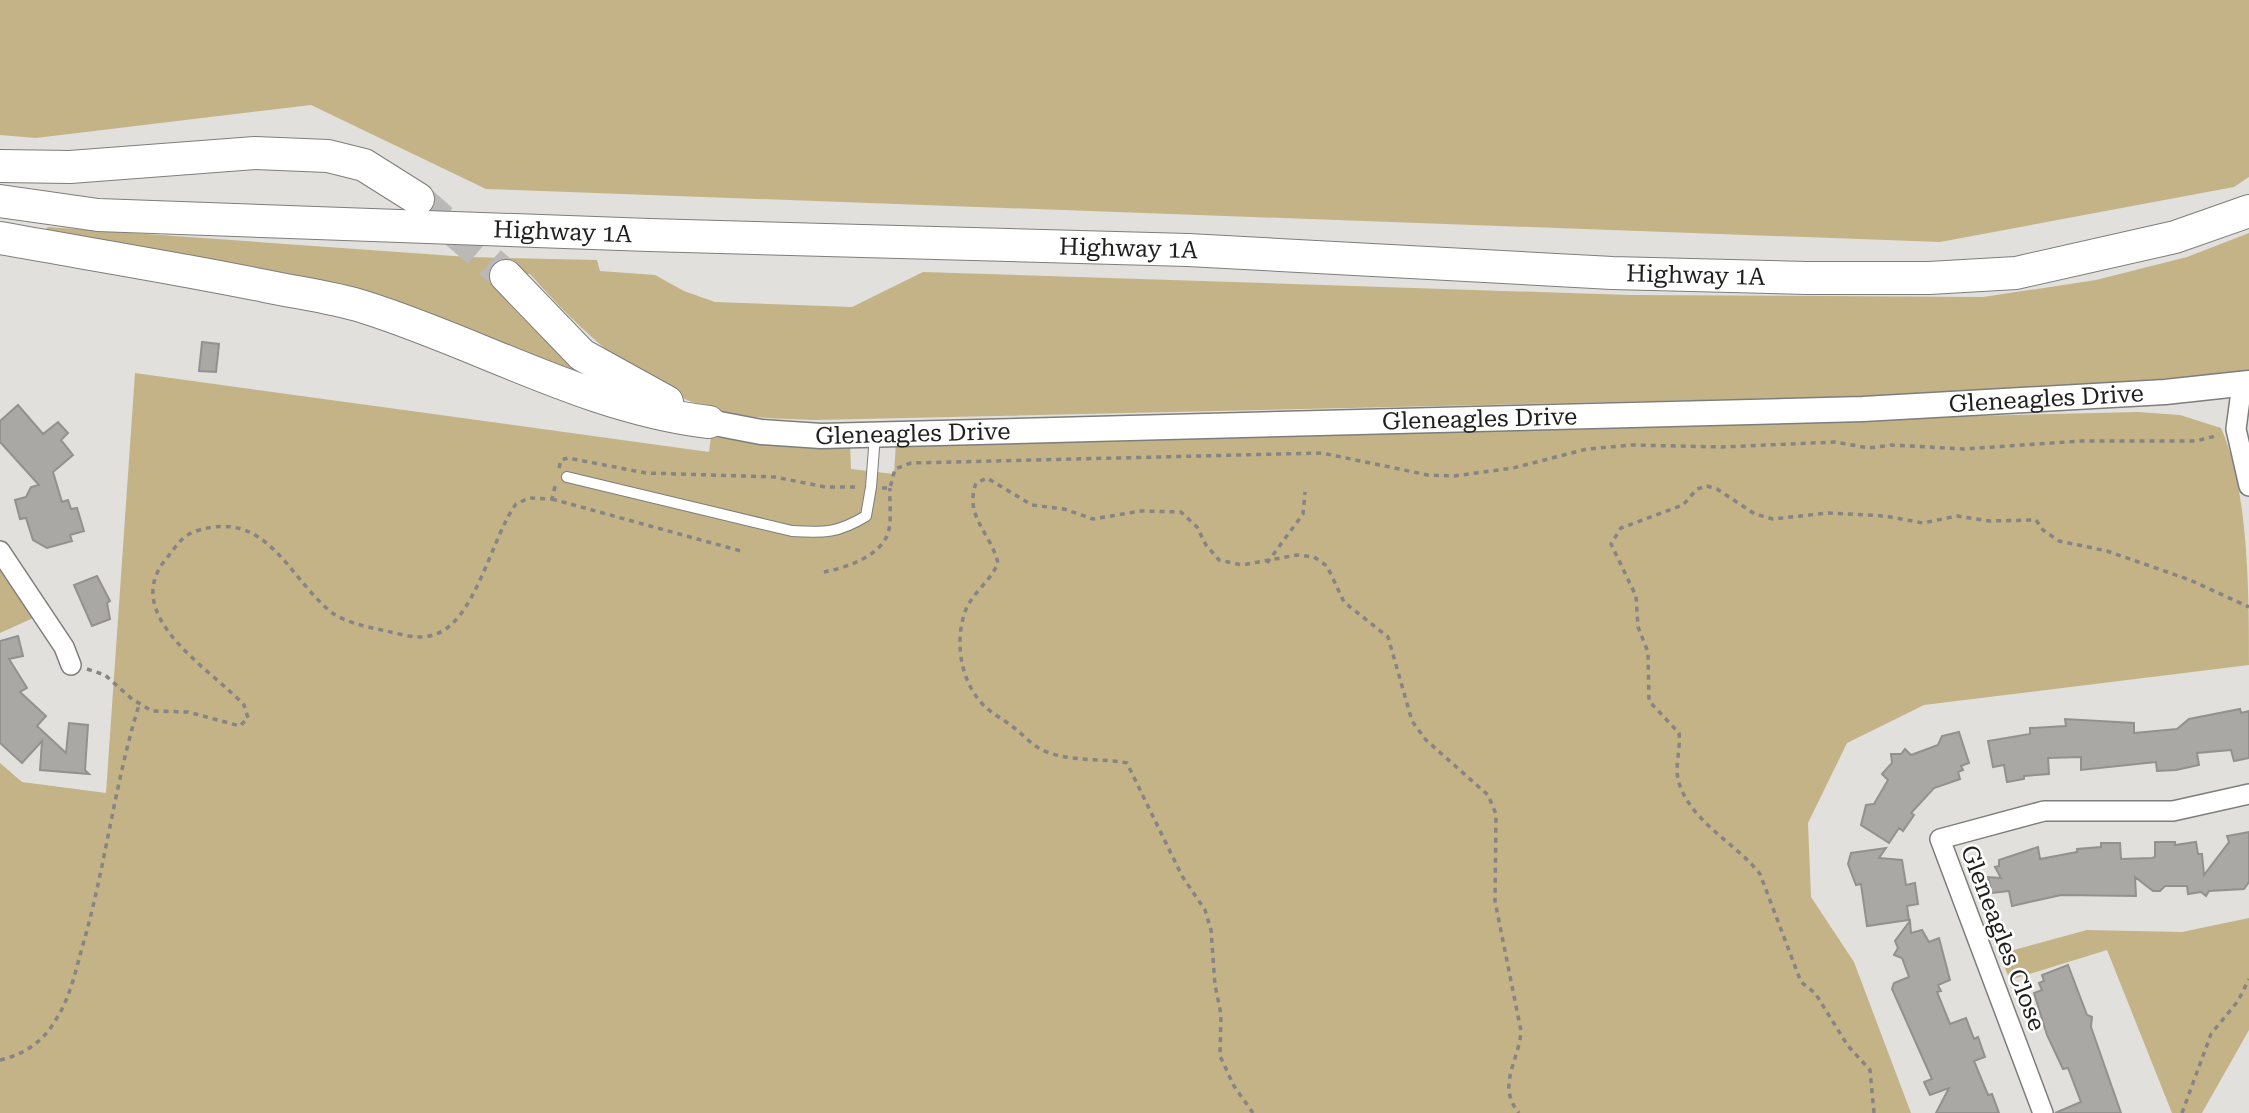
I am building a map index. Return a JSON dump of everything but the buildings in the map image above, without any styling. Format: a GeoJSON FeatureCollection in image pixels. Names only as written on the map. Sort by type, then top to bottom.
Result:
{"type":"FeatureCollection","features":[{"type":"Feature","properties":{"kind":"main road"},"geometry":{"type":"LineString","coordinates":[[0,166],[70,167],[255,153],[328,156],[364,165],[418,200]]}},
{"type":"Feature","properties":{"kind":"main road","name":"Highway 1A"},"geometry":{"type":"LineString","coordinates":[[0,201],[125,216],[649,235],[1188,250],[1612,273],[1807,278],[1929,278],[2016,273],[2175,237],[2249,211]]}},
{"type":"Feature","properties":{"kind":"main road"},"geometry":{"type":"LineString","coordinates":[[0,238],[210,275],[361,306],[428,329],[549,379],[665,417],[709,422]]}},
{"type":"Feature","properties":{"kind":"main road"},"geometry":{"type":"LineString","coordinates":[[506,276],[582,355],[642,390],[709,422]]}},
{"type":"Feature","properties":{"kind":"street","name":"Gleneagles Drive"},"geometry":{"type":"LineString","coordinates":[[709,422],[761,432],[821,436],[875,435],[1864,409],[2247,388]]}},
{"type":"Feature","properties":{"kind":"street"},"geometry":{"type":"LineString","coordinates":[[2247,388],[2229,431],[2249,486]]}},
{"type":"Feature","properties":{"kind":"street"},"geometry":{"type":"LineString","coordinates":[[0,551],[59,640],[71,665]]}},
{"type":"Feature","properties":{"kind":"street","name":"Gleneagles Close"},"geometry":{"type":"LineString","coordinates":[[2043,1113],[1940,839],[2044,811],[2173,811],[2249,794]]}},
{"type":"Feature","properties":{"kind":"lane"},"geometry":{"type":"LineString","coordinates":[[567,477],[792,531],[824,533],[845,529],[866,516],[875,435]]}},
{"type":"Feature","properties":{"kind":"path"},"geometry":{"type":"LineString","coordinates":[[824,572],[844,568],[875,551],[888,536],[890,488],[895,469],[911,463],[1322,453],[1429,475],[1454,476],[1513,468],[1587,449],[1632,445],[1722,447],[1835,442],[1869,447],[1892,445],[1964,449],[2081,441],[2196,441],[2229,431]]}},
{"type":"Feature","properties":{"kind":"path"},"geometry":{"type":"LineString","coordinates":[[552,499],[564,458],[646,473],[761,476],[825,488],[890,488]]}},
{"type":"Feature","properties":{"kind":"path"},"geometry":{"type":"LineString","coordinates":[[1253,1113],[1234,1086],[1220,1056],[1221,1014],[1215,985],[1211,930],[1205,910],[1182,876],[1127,763],[1062,757],[1045,752],[1027,741],[978,700],[961,659],[959,633],[965,610],[992,577],[998,564],[987,533],[972,513],[971,497],[976,483],[987,478],[1032,505],[1065,509],[1093,519],[1141,511],[1181,512],[1198,527],[1206,545],[1219,560],[1242,565],[1267,563],[1297,555],[1314,556],[1327,566],[1344,602],[1388,637],[1412,721],[1426,740],[1488,795],[1496,814],[1494,901],[1521,1031],[1520,1049],[1507,1084],[1508,1096],[1519,1113]]}},
{"type":"Feature","properties":{"kind":"path"},"geometry":{"type":"LineString","coordinates":[[1874,1113],[1870,1070],[1848,1046],[1815,993],[1801,982],[1760,874],[1749,859],[1712,829],[1679,782],[1679,733],[1649,701],[1648,652],[1638,627],[1636,597],[1611,544],[1615,535],[1636,520],[1683,505],[1697,489],[1707,486],[1717,489],[1755,514],[1773,519],[1828,513],[1885,516],[1923,523],[1957,516],[1990,520],[2023,518],[2036,520],[2059,541],[2107,551],[2157,568],[2249,607]]}},
{"type":"Feature","properties":{"kind":"path"},"geometry":{"type":"LineString","coordinates":[[1267,563],[1303,514],[1305,492]]}},
{"type":"Feature","properties":{"kind":"path"},"geometry":{"type":"LineString","coordinates":[[71,665],[105,675],[139,705],[152,711],[208,716],[234,726],[245,724],[248,718],[244,705],[191,658],[158,615],[152,592],[155,577],[162,564],[187,535],[214,528],[252,531],[288,564],[332,612],[362,625],[407,636],[431,636],[446,631],[466,607],[516,505],[529,498],[552,499],[741,551]]}},
{"type":"Feature","properties":{"kind":"path"},"geometry":{"type":"LineString","coordinates":[[0,1060],[23,1054],[43,1037],[54,1024],[69,995],[102,877],[139,705]]}},
{"type":"Feature","properties":{"kind":"path"},"geometry":{"type":"LineString","coordinates":[[2182,1113],[2211,1034],[2238,1001],[2249,979]]}},
{"type":"Feature","properties":{"kind":"shaded area"},"geometry":{"type":"Polygon","coordinates":[[[0,0],[2249,0],[2249,177],[2234,187],[1940,242],[486,189],[311,105],[36,138],[0,135],[0,0]]]}},
{"type":"Feature","properties":{"kind":"shaded area"},"geometry":{"type":"Polygon","coordinates":[[[48,227],[468,257],[597,260],[600,271],[655,275],[684,291],[715,302],[852,307],[923,272],[1629,295],[1983,297],[2096,280],[2187,257],[2249,233],[2249,373],[1927,395],[815,420],[768,418],[709,408],[650,381],[598,342],[530,274],[494,274],[642,396],[573,375],[42,233],[48,227]]]}},
{"type":"Feature","properties":{"kind":"shaded area"},"geometry":{"type":"Polygon","coordinates":[[[135,373],[709,452],[711,437],[764,442],[850,442],[851,469],[894,474],[896,442],[2138,412],[2180,415],[2221,428],[2230,453],[2246,544],[2249,665],[1924,705],[1847,743],[1808,823],[1811,897],[1854,962],[1911,1113],[0,1113],[0,763],[22,782],[106,793],[135,373]]]}},
{"type":"Feature","properties":{"kind":"shaded area"},"geometry":{"type":"Polygon","coordinates":[[[0,552],[42,614],[0,633],[0,552]]]}},
{"type":"Feature","properties":{"kind":"shaded area"},"geometry":{"type":"Polygon","coordinates":[[[2249,918],[2249,1030],[2202,1113],[2172,1113],[2107,950],[2010,980],[1999,954],[2087,930],[2182,932],[2249,918]]]}},
{"type":"Feature","properties":{"kind":"tunnel"},"geometry":{"type":"LineString","coordinates":[[418,199],[506,276]]}}]}
